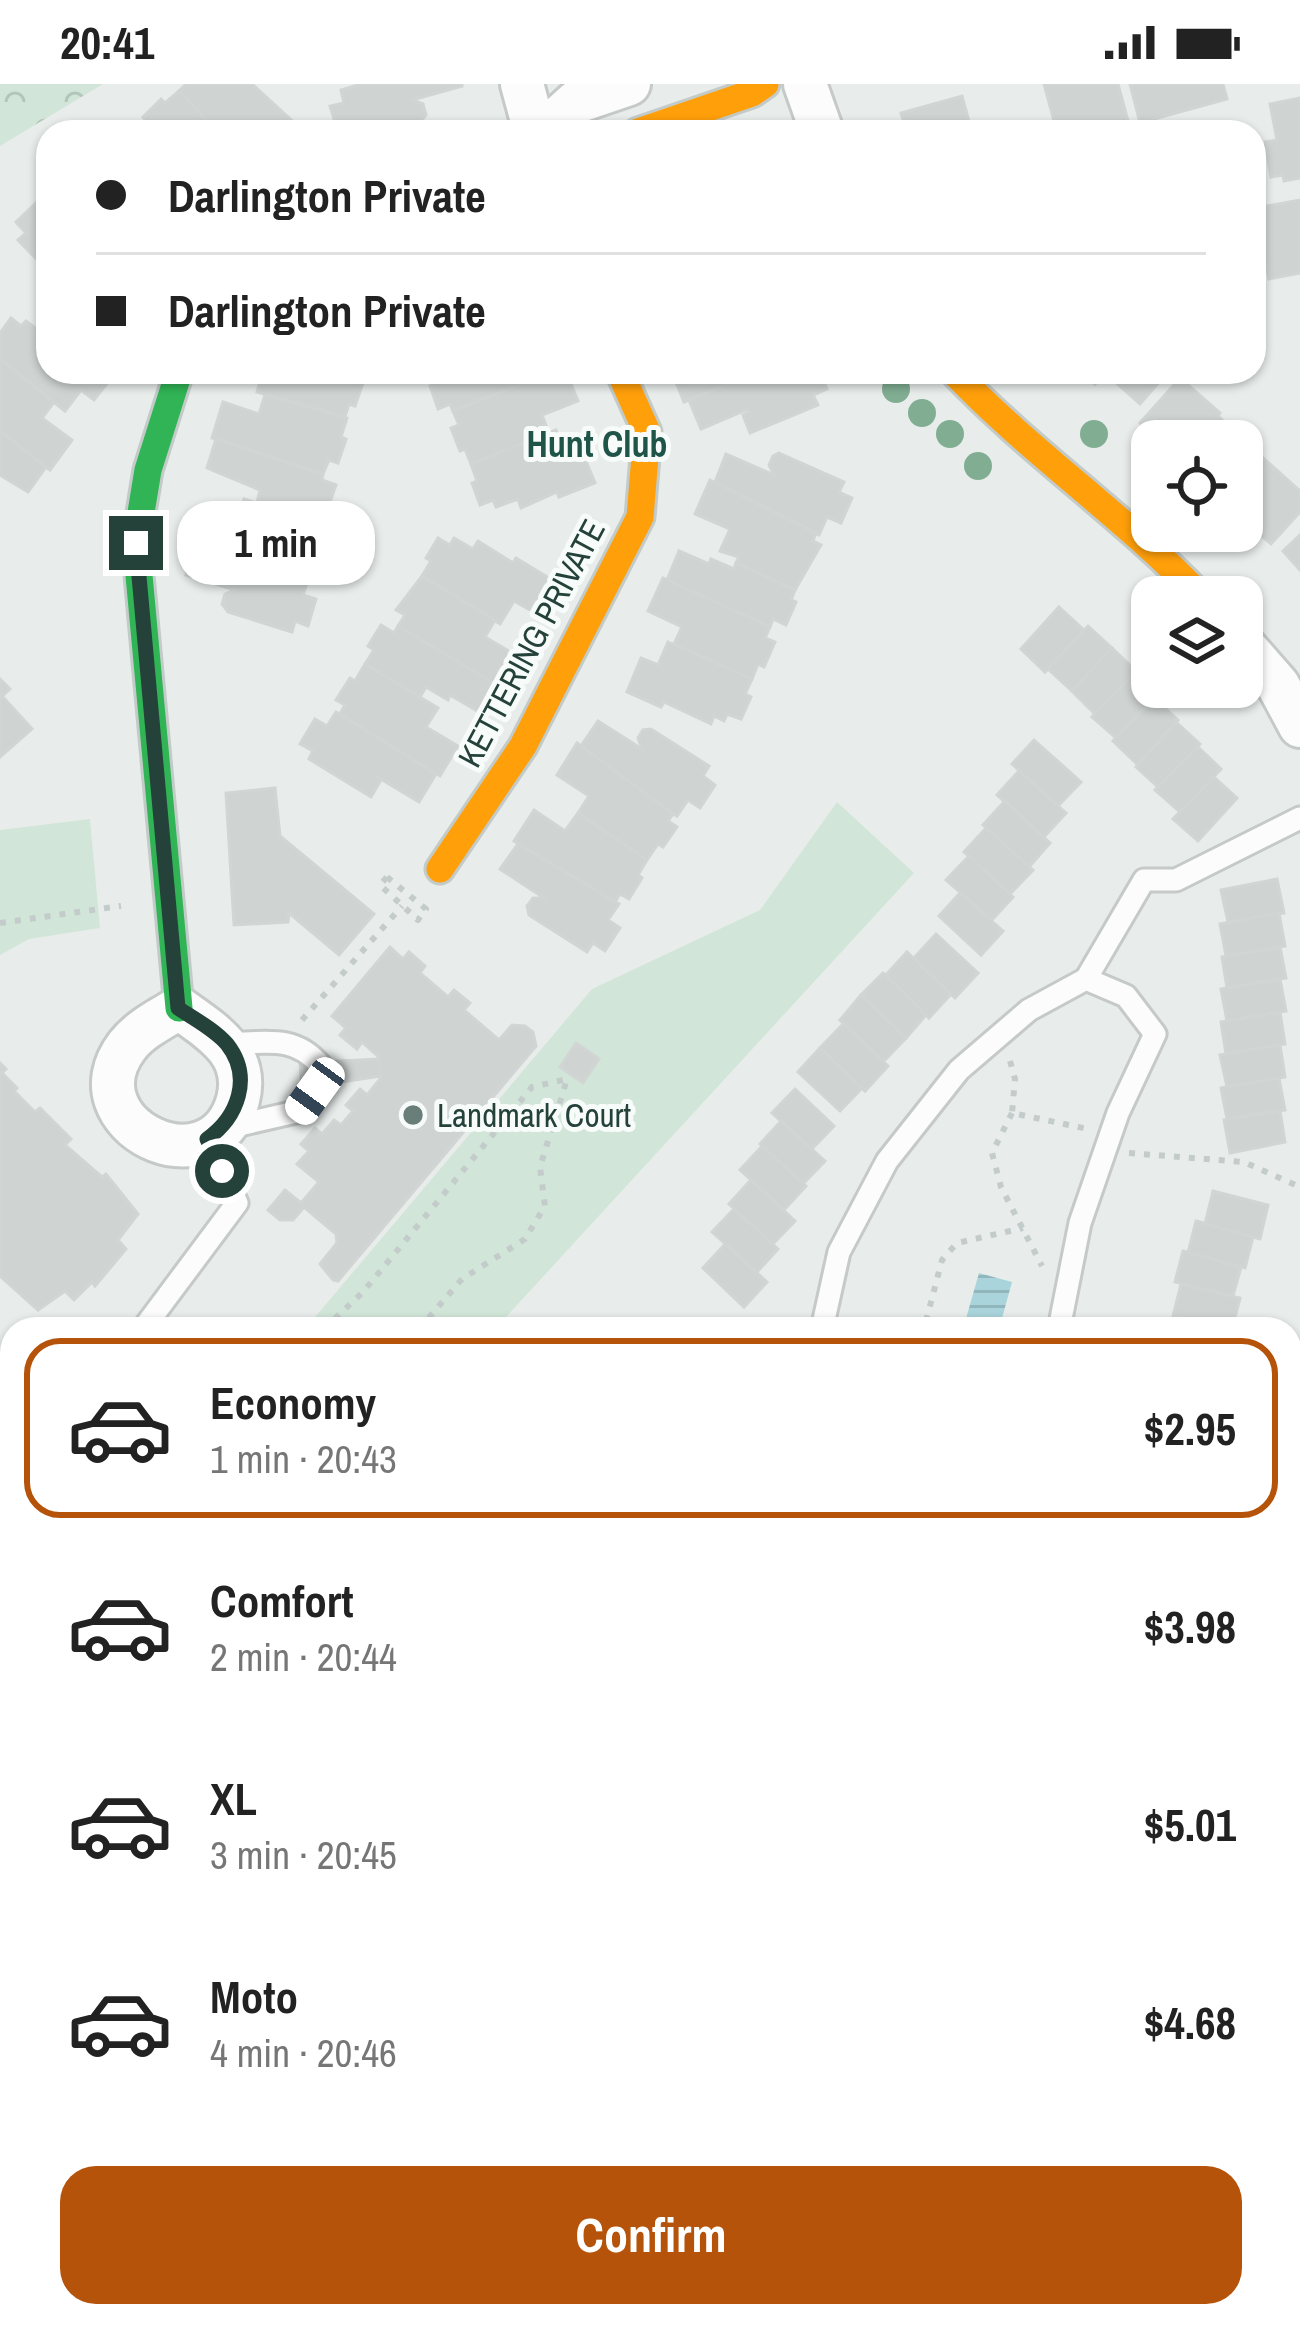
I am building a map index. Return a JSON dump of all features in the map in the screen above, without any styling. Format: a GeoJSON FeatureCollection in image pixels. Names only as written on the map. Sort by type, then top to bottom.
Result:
{"type":"FeatureCollection","features":[{"type":"Feature","properties":{"kind":"street"},"geometry":{"type":"LineString","coordinates":[[522,84],[535,120]]}},
{"type":"Feature","properties":{"kind":"street"},"geometry":{"type":"LineString","coordinates":[[554,120],[576,102],[629,84]]}},
{"type":"Feature","properties":{"kind":"street"},"geometry":{"type":"LineString","coordinates":[[673,120],[752,93],[765,84]]}},
{"type":"Feature","properties":{"kind":"street"},"geometry":{"type":"LineString","coordinates":[[805,84],[817,120]]}},
{"type":"Feature","properties":{"kind":"street"},"geometry":{"type":"LineString","coordinates":[[175,384],[148,470],[136,543],[178,1008],[226,1044],[238,1064],[240,1088],[234,1111],[213,1134],[184,1146],[153,1142],[124,1116],[115,1094],[117,1063],[129,1042],[178,1008]]}},
{"type":"Feature","properties":{"kind":"street","name":"KETTERING PRIVATE"},"geometry":{"type":"LineString","coordinates":[[440,869],[523,746],[640,517],[647,432],[625,384]]}},
{"type":"Feature","properties":{"kind":"street"},"geometry":{"type":"LineString","coordinates":[[966,384],[1183,576]]}},
{"type":"Feature","properties":{"kind":"street"},"geometry":{"type":"LineString","coordinates":[[1263,668],[1278,685],[1300,727]]}},
{"type":"Feature","properties":{"kind":"lane"},"geometry":{"type":"LineString","coordinates":[[824,1317],[838,1252],[887,1161],[959,1070],[1029,1010],[1086,979],[1144,880],[1177,880],[1300,818]]}},
{"type":"Feature","properties":{"kind":"lane"},"geometry":{"type":"LineString","coordinates":[[1062,1317],[1080,1222],[1108,1142],[1155,1034],[1126,996],[1086,979]]}},
{"type":"Feature","properties":{"kind":"lane"},"geometry":{"type":"LineString","coordinates":[[152,1317],[237,1203],[213,1134],[300,1112],[315,1091],[320,1065],[305,1048],[286,1043],[226,1044]]}},
{"type":"Feature","properties":{"kind":"path"},"geometry":{"type":"LineString","coordinates":[[286,1043],[312,1005],[402,906],[380,885],[387,877],[412,894]]}},
{"type":"Feature","properties":{"kind":"path"},"geometry":{"type":"LineString","coordinates":[[0,922],[99,909]]}},
{"type":"Feature","properties":{"kind":"path"},"geometry":{"type":"LineString","coordinates":[[1002,1034],[1016,1079],[1012,1113],[992,1153],[1001,1187],[1064,1306]]}},
{"type":"Feature","properties":{"kind":"path"},"geometry":{"type":"LineString","coordinates":[[337,1317],[363,1292],[532,1087],[567,1079],[539,1167],[545,1206],[525,1239],[462,1279],[429,1317]]}},
{"type":"Feature","properties":{"kind":"path"},"geometry":{"type":"LineString","coordinates":[[1012,1113],[1108,1142],[1244,1162],[1300,1187]]}},
{"type":"Feature","properties":{"kind":"path"},"geometry":{"type":"LineString","coordinates":[[927,1317],[942,1260],[957,1243],[1023,1228]]}},
{"type":"Feature","properties":{"kind":"green space"},"geometry":{"type":"Polygon","coordinates":[[[0,84],[103,84],[36,120],[0,146],[0,84]]]}},
{"type":"Feature","properties":{"kind":"green space"},"geometry":{"type":"Polygon","coordinates":[[[837,802],[914,873],[506,1317],[315,1317],[592,989],[760,910],[837,802]]]}},
{"type":"Feature","properties":{"kind":"green space"},"geometry":{"type":"Polygon","coordinates":[[[90,819],[100,928],[29,939],[0,955],[0,830],[90,819]]]}},
{"type":"Feature","properties":{"kind":"water"},"geometry":{"type":"Polygon","coordinates":[[[979,1273],[1012,1282],[1002,1317],[966,1317],[979,1273]]]}},
{"type":"Feature","properties":{"kind":"building"},"geometry":{"type":"Polygon","coordinates":[[[186,84],[252,84],[291,120],[206,120],[179,91],[186,84]]]}},
{"type":"Feature","properties":{"kind":"building"},"geometry":{"type":"Polygon","coordinates":[[[361,84],[462,84],[412,100],[423,104],[426,115],[422,120],[334,120],[330,106],[344,103],[341,90],[361,84]]]}},
{"type":"Feature","properties":{"kind":"building"},"geometry":{"type":"Polygon","coordinates":[[[1044,84],[1118,84],[1128,120],[1054,120],[1044,84]]]}},
{"type":"Feature","properties":{"kind":"building"},"geometry":{"type":"Polygon","coordinates":[[[1130,84],[1223,84],[1227,99],[1139,120],[1130,84]]]}},
{"type":"Feature","properties":{"kind":"building"},"geometry":{"type":"Polygon","coordinates":[[[179,91],[206,120],[143,117],[161,99],[165,103],[179,91]]]}},
{"type":"Feature","properties":{"kind":"building"},"geometry":{"type":"Polygon","coordinates":[[[962,96],[969,120],[903,120],[901,113],[962,96]]]}},
{"type":"Feature","properties":{"kind":"building"},"geometry":{"type":"Polygon","coordinates":[[[1300,98],[1300,178],[1271,177],[1266,142],[1277,140],[1270,104],[1300,98]]]}},
{"type":"Feature","properties":{"kind":"building"},"geometry":{"type":"Polygon","coordinates":[[[1300,200],[1300,273],[1269,279],[1266,206],[1300,200]]]}},
{"type":"Feature","properties":{"kind":"building"},"geometry":{"type":"Polygon","coordinates":[[[36,203],[36,259],[18,240],[26,233],[16,222],[36,203]]]}},
{"type":"Feature","properties":{"kind":"building"},"geometry":{"type":"Polygon","coordinates":[[[11,318],[36,328],[36,384],[107,384],[94,400],[81,390],[65,411],[0,359],[0,333],[11,318]]]}},
{"type":"Feature","properties":{"kind":"building"},"geometry":{"type":"Polygon","coordinates":[[[0,359],[54,402],[42,418],[72,440],[50,470],[0,431],[0,359]]]}},
{"type":"Feature","properties":{"kind":"building"},"geometry":{"type":"Polygon","coordinates":[[[259,384],[363,384],[355,406],[349,404],[345,417],[257,392],[259,384]]]}},
{"type":"Feature","properties":{"kind":"building"},"geometry":{"type":"Polygon","coordinates":[[[522,384],[453,411],[450,404],[438,409],[430,386],[522,384]]]}},
{"type":"Feature","properties":{"kind":"building"},"geometry":{"type":"Polygon","coordinates":[[[522,384],[571,384],[578,401],[542,415],[549,433],[471,464],[451,428],[459,425],[453,411],[522,384]]]}},
{"type":"Feature","properties":{"kind":"building"},"geometry":{"type":"Polygon","coordinates":[[[677,384],[728,384],[684,402],[677,384]]]}},
{"type":"Feature","properties":{"kind":"building"},"geometry":{"type":"Polygon","coordinates":[[[728,384],[825,384],[827,389],[813,395],[818,405],[750,433],[743,415],[748,409],[701,429],[689,400],[728,384]]]}},
{"type":"Feature","properties":{"kind":"building"},"geometry":{"type":"Polygon","coordinates":[[[1117,384],[1158,384],[1140,404],[1117,384]]]}},
{"type":"Feature","properties":{"kind":"building"},"geometry":{"type":"Polygon","coordinates":[[[1175,384],[1187,384],[1222,420],[1143,420],[1175,384]]]}},
{"type":"Feature","properties":{"kind":"building"},"geometry":{"type":"Polygon","coordinates":[[[265,395],[347,418],[338,463],[329,460],[323,474],[212,438],[223,402],[259,414],[265,395]]]}},
{"type":"Feature","properties":{"kind":"building"},"geometry":{"type":"Polygon","coordinates":[[[556,430],[566,455],[581,449],[595,483],[559,497],[557,492],[521,508],[518,499],[496,507],[493,500],[480,505],[471,464],[556,430]]]}},
{"type":"Feature","properties":{"kind":"building"},"geometry":{"type":"Polygon","coordinates":[[[0,431],[46,467],[28,492],[0,475],[0,431]]]}},
{"type":"Feature","properties":{"kind":"building"},"geometry":{"type":"Polygon","coordinates":[[[216,439],[323,474],[322,480],[336,485],[328,508],[323,506],[317,523],[257,502],[260,490],[207,468],[216,439]]]}},
{"type":"Feature","properties":{"kind":"building"},"geometry":{"type":"Polygon","coordinates":[[[779,453],[844,482],[839,492],[852,498],[841,523],[827,517],[819,535],[715,482],[726,454],[774,475],[769,465],[779,453]]]}},
{"type":"Feature","properties":{"kind":"building"},"geometry":{"type":"Polygon","coordinates":[[[1263,458],[1300,491],[1300,512],[1271,544],[1263,537],[1263,458]]]}},
{"type":"Feature","properties":{"kind":"building"},"geometry":{"type":"Polygon","coordinates":[[[710,480],[816,533],[813,541],[821,545],[795,590],[720,551],[730,529],[695,514],[710,480]]]}},
{"type":"Feature","properties":{"kind":"building"},"geometry":{"type":"Polygon","coordinates":[[[244,499],[326,525],[317,570],[308,567],[305,576],[190,544],[202,509],[238,520],[244,499]]]}},
{"type":"Feature","properties":{"kind":"building"},"geometry":{"type":"Polygon","coordinates":[[[1300,535],[1300,570],[1283,551],[1300,535]]]}},
{"type":"Feature","properties":{"kind":"building"},"geometry":{"type":"Polygon","coordinates":[[[438,538],[450,545],[454,538],[473,549],[478,541],[549,578],[530,610],[514,601],[500,624],[422,576],[438,538]]]}},
{"type":"Feature","properties":{"kind":"building"},"geometry":{"type":"Polygon","coordinates":[[[195,545],[309,577],[303,595],[316,599],[308,626],[295,621],[292,632],[228,612],[222,604],[225,594],[235,590],[186,575],[195,545]]]}},
{"type":"Feature","properties":{"kind":"building"},"geometry":{"type":"Polygon","coordinates":[[[679,551],[709,564],[711,559],[734,569],[736,563],[795,590],[791,600],[796,602],[786,625],[773,619],[770,627],[667,580],[679,551]]]}},
{"type":"Feature","properties":{"kind":"building"},"geometry":{"type":"Polygon","coordinates":[[[422,576],[495,620],[485,637],[517,656],[498,686],[398,626],[405,615],[396,610],[422,576]]]}},
{"type":"Feature","properties":{"kind":"building"},"geometry":{"type":"Polygon","coordinates":[[[663,578],[770,627],[765,638],[775,642],[764,667],[758,664],[752,679],[674,644],[682,627],[648,611],[663,578]]]}},
{"type":"Feature","properties":{"kind":"building"},"geometry":{"type":"Polygon","coordinates":[[[1059,607],[1084,630],[1045,672],[1021,649],[1059,607]]]}},
{"type":"Feature","properties":{"kind":"building"},"geometry":{"type":"Polygon","coordinates":[[[381,625],[394,633],[398,626],[495,684],[479,712],[426,687],[420,697],[365,664],[374,650],[368,646],[381,625]]]}},
{"type":"Feature","properties":{"kind":"building"},"geometry":{"type":"Polygon","coordinates":[[[1088,626],[1112,648],[1072,691],[1048,669],[1088,626]]]}},
{"type":"Feature","properties":{"kind":"building"},"geometry":{"type":"Polygon","coordinates":[[[668,642],[752,679],[745,694],[751,697],[741,719],[727,714],[724,721],[714,716],[711,724],[664,702],[661,707],[627,692],[641,658],[658,665],[668,642]]]}},
{"type":"Feature","properties":{"kind":"building"},"geometry":{"type":"Polygon","coordinates":[[[1112,648],[1131,666],[1131,676],[1095,714],[1072,691],[1112,648]]]}},
{"type":"Feature","properties":{"kind":"building"},"geometry":{"type":"Polygon","coordinates":[[[365,664],[438,708],[426,727],[458,746],[440,776],[340,714],[345,705],[336,700],[365,664]]]}},
{"type":"Feature","properties":{"kind":"building"},"geometry":{"type":"Polygon","coordinates":[[[1131,676],[1131,708],[1145,708],[1116,738],[1092,717],[1131,676]]]}},
{"type":"Feature","properties":{"kind":"building"},"geometry":{"type":"Polygon","coordinates":[[[0,679],[10,689],[2,696],[32,729],[0,757],[0,679]]]}},
{"type":"Feature","properties":{"kind":"building"},"geometry":{"type":"Polygon","coordinates":[[[1144,708],[1165,708],[1178,720],[1138,765],[1113,741],[1144,708]]]}},
{"type":"Feature","properties":{"kind":"building"},"geometry":{"type":"Polygon","coordinates":[[[336,712],[436,774],[419,802],[374,775],[381,780],[371,797],[309,759],[313,751],[300,744],[315,719],[327,726],[336,712]]]}},
{"type":"Feature","properties":{"kind":"building"},"geometry":{"type":"Polygon","coordinates":[[[598,721],[642,749],[638,738],[643,730],[651,729],[709,766],[703,776],[715,785],[700,808],[688,800],[677,816],[673,814],[581,746],[598,721]]]}},
{"type":"Feature","properties":{"kind":"building"},"geometry":{"type":"Polygon","coordinates":[[[1176,722],[1200,744],[1158,787],[1136,767],[1176,722]]]}},
{"type":"Feature","properties":{"kind":"building"},"geometry":{"type":"Polygon","coordinates":[[[1034,740],[1081,782],[1058,806],[1012,764],[1034,740]]]}},
{"type":"Feature","properties":{"kind":"building"},"geometry":{"type":"Polygon","coordinates":[[[577,743],[673,814],[668,821],[677,827],[647,860],[578,813],[589,796],[557,775],[577,743]]]}},
{"type":"Feature","properties":{"kind":"building"},"geometry":{"type":"Polygon","coordinates":[[[1198,747],[1221,769],[1180,812],[1155,790],[1198,747]]]}},
{"type":"Feature","properties":{"kind":"building"},"geometry":{"type":"Polygon","coordinates":[[[1019,771],[1066,813],[1044,837],[997,795],[1019,771]]]}},
{"type":"Feature","properties":{"kind":"building"},"geometry":{"type":"Polygon","coordinates":[[[1214,777],[1237,798],[1198,841],[1173,819],[1214,777]]]}},
{"type":"Feature","properties":{"kind":"building"},"geometry":{"type":"Polygon","coordinates":[[[275,788],[280,836],[374,914],[339,955],[289,913],[288,922],[234,925],[226,793],[275,788]]]}},
{"type":"Feature","properties":{"kind":"building"},"geometry":{"type":"Polygon","coordinates":[[[1005,801],[1050,843],[1029,867],[983,825],[1005,801]]]}},
{"type":"Feature","properties":{"kind":"building"},"geometry":{"type":"Polygon","coordinates":[[[534,810],[565,831],[578,813],[647,860],[629,899],[620,894],[615,902],[514,841],[534,810]]]}},
{"type":"Feature","properties":{"kind":"building"},"geometry":{"type":"Polygon","coordinates":[[[986,828],[1033,870],[1010,894],[964,852],[986,828]]]}},
{"type":"Feature","properties":{"kind":"building"},"geometry":{"type":"Polygon","coordinates":[[[518,844],[619,904],[608,920],[620,928],[605,951],[593,943],[587,952],[529,915],[527,906],[533,898],[544,898],[500,869],[518,844]]]}},
{"type":"Feature","properties":{"kind":"building"},"geometry":{"type":"Polygon","coordinates":[[[969,856],[1013,897],[992,920],[946,880],[969,856]]]}},
{"type":"Feature","properties":{"kind":"building"},"geometry":{"type":"Polygon","coordinates":[[[1277,879],[1284,913],[1228,922],[1221,890],[1277,879]]]}},
{"type":"Feature","properties":{"kind":"building"},"geometry":{"type":"Polygon","coordinates":[[[960,893],[1003,931],[981,955],[939,916],[960,893]]]}},
{"type":"Feature","properties":{"kind":"building"},"geometry":{"type":"Polygon","coordinates":[[[1279,913],[1285,946],[1226,956],[1220,924],[1279,913]]]}},
{"type":"Feature","properties":{"kind":"building"},"geometry":{"type":"Polygon","coordinates":[[[936,934],[978,973],[955,998],[913,959],[936,934]]]}},
{"type":"Feature","properties":{"kind":"building","name":"Landmark Court"},"geometry":{"type":"Polygon","coordinates":[[[390,947],[403,959],[409,952],[425,966],[420,973],[448,997],[454,990],[470,1003],[464,1010],[499,1040],[512,1025],[525,1026],[533,1032],[536,1046],[338,1281],[320,1264],[337,1243],[336,1234],[304,1207],[293,1220],[280,1220],[268,1210],[285,1190],[301,1203],[319,1182],[297,1164],[309,1151],[301,1144],[315,1128],[322,1134],[334,1120],[341,1125],[353,1111],[346,1105],[360,1089],[367,1095],[380,1079],[378,1056],[362,1042],[357,1049],[340,1035],[346,1028],[332,1016],[390,947]]]}},
{"type":"Feature","properties":{"kind":"building"},"geometry":{"type":"Polygon","coordinates":[[[1280,947],[1286,978],[1227,988],[1222,957],[1280,947]]]}},
{"type":"Feature","properties":{"kind":"building"},"geometry":{"type":"Polygon","coordinates":[[[907,952],[951,994],[929,1018],[886,975],[907,952]]]}},
{"type":"Feature","properties":{"kind":"building"},"geometry":{"type":"Polygon","coordinates":[[[883,973],[926,1015],[906,1038],[861,995],[883,973]]]}},
{"type":"Feature","properties":{"kind":"building"},"geometry":{"type":"Polygon","coordinates":[[[1280,979],[1286,1011],[1227,1021],[1221,989],[1280,979]]]}},
{"type":"Feature","properties":{"kind":"building"},"geometry":{"type":"Polygon","coordinates":[[[861,995],[906,1038],[884,1061],[840,1020],[861,995]]]}},
{"type":"Feature","properties":{"kind":"building"},"geometry":{"type":"Polygon","coordinates":[[[1280,1012],[1285,1044],[1226,1054],[1221,1022],[1280,1012]]]}},
{"type":"Feature","properties":{"kind":"building"},"geometry":{"type":"Polygon","coordinates":[[[843,1024],[888,1066],[865,1091],[820,1048],[843,1024]]]}},
{"type":"Feature","properties":{"kind":"building"},"geometry":{"type":"Polygon","coordinates":[[[576,1043],[599,1059],[583,1083],[560,1067],[576,1043]]]}},
{"type":"Feature","properties":{"kind":"building"},"geometry":{"type":"Polygon","coordinates":[[[1280,1045],[1285,1077],[1227,1087],[1220,1055],[1280,1045]]]}},
{"type":"Feature","properties":{"kind":"building"},"geometry":{"type":"Polygon","coordinates":[[[820,1048],[862,1088],[840,1111],[798,1072],[820,1048]]]}},
{"type":"Feature","properties":{"kind":"building"},"geometry":{"type":"Polygon","coordinates":[[[379,1059],[381,1076],[302,1088],[300,1063],[379,1059]]]}},
{"type":"Feature","properties":{"kind":"building"},"geometry":{"type":"Polygon","coordinates":[[[0,1063],[6,1069],[2,1073],[17,1088],[14,1091],[35,1112],[40,1108],[71,1139],[65,1145],[102,1177],[106,1174],[138,1214],[118,1240],[126,1249],[95,1286],[92,1282],[74,1300],[65,1291],[38,1310],[0,1276],[0,1063]]]}},
{"type":"Feature","properties":{"kind":"building"},"geometry":{"type":"Polygon","coordinates":[[[1279,1078],[1285,1110],[1227,1119],[1221,1088],[1279,1078]]]}},
{"type":"Feature","properties":{"kind":"building"},"geometry":{"type":"Polygon","coordinates":[[[795,1089],[834,1126],[812,1149],[772,1113],[795,1089]]]}},
{"type":"Feature","properties":{"kind":"building"},"geometry":{"type":"Polygon","coordinates":[[[1280,1111],[1285,1142],[1230,1153],[1224,1120],[1280,1111]]]}},
{"type":"Feature","properties":{"kind":"building"},"geometry":{"type":"Polygon","coordinates":[[[781,1121],[825,1161],[803,1184],[760,1144],[781,1121]]]}},
{"type":"Feature","properties":{"kind":"building"},"geometry":{"type":"Polygon","coordinates":[[[762,1146],[806,1186],[784,1210],[740,1170],[762,1146]]]}},
{"type":"Feature","properties":{"kind":"building"},"geometry":{"type":"Polygon","coordinates":[[[751,1180],[795,1221],[773,1244],[729,1204],[751,1180]]]}},
{"type":"Feature","properties":{"kind":"building"},"geometry":{"type":"Polygon","coordinates":[[[1213,1191],[1268,1205],[1260,1239],[1205,1224],[1213,1191]]]}},
{"type":"Feature","properties":{"kind":"building"},"geometry":{"type":"Polygon","coordinates":[[[734,1209],[778,1249],[757,1272],[712,1232],[734,1209]]]}},
{"type":"Feature","properties":{"kind":"building"},"geometry":{"type":"Polygon","coordinates":[[[1196,1221],[1253,1237],[1245,1268],[1188,1253],[1196,1221]]]}},
{"type":"Feature","properties":{"kind":"building"},"geometry":{"type":"Polygon","coordinates":[[[725,1244],[767,1282],[744,1307],[703,1268],[725,1244]]]}},
{"type":"Feature","properties":{"kind":"building"},"geometry":{"type":"Polygon","coordinates":[[[1183,1251],[1241,1267],[1233,1296],[1175,1282],[1183,1251]]]}},
{"type":"Feature","properties":{"kind":"building"},"geometry":{"type":"Polygon","coordinates":[[[1181,1284],[1240,1298],[1235,1317],[1173,1316],[1181,1284]]]}},
{"type":"Feature","properties":{"kind":"traffic: fast"},"geometry":{"type":"LineString","coordinates":[[175,384],[148,470],[136,543],[179,1008]]}},
{"type":"Feature","properties":{"kind":"traffic: slow"},"geometry":{"type":"LineString","coordinates":[[673,120],[752,93],[765,84]]}},
{"type":"Feature","properties":{"kind":"traffic: slow"},"geometry":{"type":"LineString","coordinates":[[440,869],[523,746],[640,517],[647,432],[625,384]]}},
{"type":"Feature","properties":{"kind":"traffic: slow"},"geometry":{"type":"LineString","coordinates":[[966,384],[1179,576]]}},
{"type":"Feature","properties":{"kind":"place","name":"Landmark Court"},"geometry":{"type":"Point","coordinates":[413,1115]}},
{"type":"Feature","properties":{"kind":"district","name":"Hunt Club"},"geometry":{"type":"Point","coordinates":[597,444]}},
{"type":"Feature","properties":{"kind":"route"},"geometry":{"type":"LineString","coordinates":[[136,543],[178,1008],[226,1044],[241,1080],[234,1111],[207,1139],[222,1171]]}}]}
